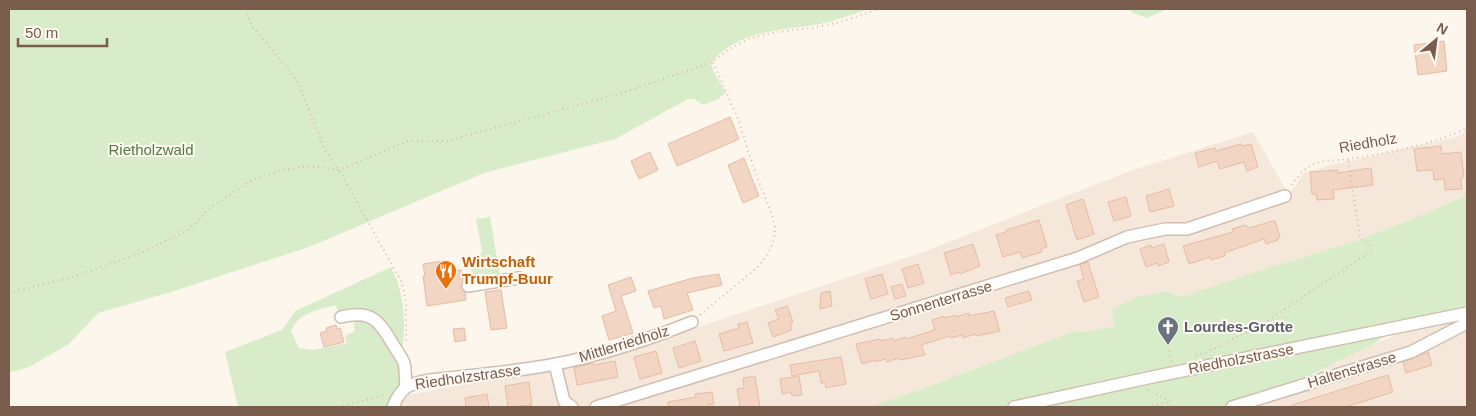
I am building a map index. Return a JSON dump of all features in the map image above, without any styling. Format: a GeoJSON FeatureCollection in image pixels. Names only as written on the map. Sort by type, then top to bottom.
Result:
{"type":"FeatureCollection","features":[{"type":"Feature","properties":{"kind":"street","name":"Sonnenterrasse"},"geometry":{"type":"LineString","coordinates":[[596,407],[1078,258],[1127,237],[1149,231],[1188,229],[1285,196]]}},
{"type":"Feature","properties":{"kind":"street"},"geometry":{"type":"LineString","coordinates":[[468,286],[520,278]]}},
{"type":"Feature","properties":{"kind":"street","name":"Riedholzstrasse"},"geometry":{"type":"LineString","coordinates":[[1014,407],[1165,374],[1467,313]]}},
{"type":"Feature","properties":{"kind":"street"},"geometry":{"type":"LineString","coordinates":[[341,318],[356,314],[372,318],[384,330],[404,364],[403,390]]}},
{"type":"Feature","properties":{"kind":"street","name":"Mittlerriedholz"},"geometry":{"type":"LineString","coordinates":[[555,364],[609,352],[646,341],[692,322]]}},
{"type":"Feature","properties":{"kind":"street","name":"Haltenstrasse"},"geometry":{"type":"LineString","coordinates":[[1232,407],[1411,352],[1467,323]]}},
{"type":"Feature","properties":{"kind":"street"},"geometry":{"type":"LineString","coordinates":[[555,364],[564,405]]}},
{"type":"Feature","properties":{"kind":"street","name":"Riedholzstrasse"},"geometry":{"type":"LineString","coordinates":[[393,407],[403,390],[413,383],[555,364]]}},
{"type":"Feature","properties":{"kind":"path"},"geometry":{"type":"LineString","coordinates":[[245,9],[251,25],[297,80],[324,150],[339,170],[402,283],[406,302],[406,344]]}},
{"type":"Feature","properties":{"kind":"path"},"geometry":{"type":"LineString","coordinates":[[9,294],[75,276],[141,253],[190,229],[210,208],[250,181],[282,170],[310,166],[339,170],[408,141],[447,141],[622,93],[714,62],[725,52],[749,39],[768,33],[846,21],[878,9]]}},
{"type":"Feature","properties":{"kind":"path"},"geometry":{"type":"LineString","coordinates":[[692,322],[758,267],[768,254],[774,240],[775,227],[772,215],[753,166],[732,101],[714,62]]}},
{"type":"Feature","properties":{"kind":"path","name":"Riedholz"},"geometry":{"type":"LineString","coordinates":[[1285,196],[1296,179],[1307,167],[1321,162],[1348,159],[1446,138],[1467,128]]}},
{"type":"Feature","properties":{"kind":"path"},"geometry":{"type":"LineString","coordinates":[[1188,358],[1220,346],[1267,321],[1370,252],[1370,245],[1360,238],[1348,159]]}},
{"type":"Feature","properties":{"kind":"path"},"geometry":{"type":"LineString","coordinates":[[1148,407],[1171,401],[1146,390],[1173,365],[1168,346]]}},
{"type":"Feature","properties":{"kind":"path"},"geometry":{"type":"LineString","coordinates":[[338,407],[403,390]]}},
{"type":"Feature","properties":{"kind":"shaded area"},"geometry":{"type":"Polygon","coordinates":[[[1467,131],[1467,189],[1464,196],[1430,212],[1359,240],[1277,265],[1208,290],[1182,297],[1166,291],[1114,326],[1086,332],[1074,331],[922,389],[868,407],[401,407],[404,396],[623,352],[923,252],[1130,171],[1253,132],[1289,195],[1304,173],[1327,166],[1453,138],[1467,131]]]}},
{"type":"Feature","properties":{"kind":"shaded area"},"geometry":{"type":"Polygon","coordinates":[[[1467,306],[1467,407],[1229,407],[1283,389],[1374,344],[1467,306]]]}},
{"type":"Feature","properties":{"kind":"green space","name":"Rietholzwald"},"geometry":{"type":"Polygon","coordinates":[[[9,9],[870,9],[829,22],[766,32],[737,42],[723,51],[711,63],[726,93],[716,100],[703,105],[694,99],[688,99],[615,139],[484,173],[309,247],[171,292],[98,313],[69,344],[29,367],[9,373],[9,9]]]}},
{"type":"Feature","properties":{"kind":"green space"},"geometry":{"type":"Polygon","coordinates":[[[1130,9],[1167,9],[1147,18],[1131,12],[1130,9]]]}},
{"type":"Feature","properties":{"kind":"green space"},"geometry":{"type":"Polygon","coordinates":[[[1467,189],[1467,310],[1404,322],[1374,344],[1282,389],[1229,407],[868,407],[922,389],[1074,331],[1086,332],[1114,326],[1112,309],[1137,297],[1166,291],[1182,297],[1359,240],[1430,212],[1464,196],[1467,189]]]}},
{"type":"Feature","properties":{"kind":"green space"},"geometry":{"type":"Polygon","coordinates":[[[490,217],[500,275],[483,277],[482,273],[473,275],[471,269],[482,251],[476,219],[490,217]]]}},
{"type":"Feature","properties":{"kind":"green space"},"geometry":{"type":"Polygon","coordinates":[[[391,267],[402,298],[404,330],[402,353],[380,321],[338,313],[336,305],[316,310],[304,316],[294,325],[291,331],[299,348],[313,350],[347,343],[345,336],[355,331],[355,320],[369,320],[392,349],[400,365],[400,382],[388,407],[238,407],[225,352],[282,330],[295,311],[391,267]]]}},
{"type":"Feature","properties":{"kind":"building"},"geometry":{"type":"Polygon","coordinates":[[[1444,41],[1447,71],[1418,75],[1414,45],[1444,41]]]}},
{"type":"Feature","properties":{"kind":"building"},"geometry":{"type":"Polygon","coordinates":[[[730,117],[739,139],[677,166],[668,144],[730,117]]]}},
{"type":"Feature","properties":{"kind":"building"},"geometry":{"type":"Polygon","coordinates":[[[1241,144],[1242,146],[1251,144],[1258,167],[1247,171],[1244,162],[1220,169],[1217,161],[1199,167],[1195,153],[1215,148],[1216,151],[1241,144]]]}},
{"type":"Feature","properties":{"kind":"building"},"geometry":{"type":"Polygon","coordinates":[[[1441,146],[1442,154],[1461,152],[1464,177],[1461,178],[1462,189],[1445,190],[1444,179],[1434,180],[1433,170],[1417,171],[1414,149],[1441,146]]]}},
{"type":"Feature","properties":{"kind":"building"},"geometry":{"type":"Polygon","coordinates":[[[650,152],[658,170],[639,179],[631,161],[650,152]]]}},
{"type":"Feature","properties":{"kind":"building"},"geometry":{"type":"Polygon","coordinates":[[[744,158],[759,196],[743,203],[728,165],[744,158]]]}},
{"type":"Feature","properties":{"kind":"building"},"geometry":{"type":"Polygon","coordinates":[[[1371,168],[1373,185],[1333,190],[1334,199],[1317,200],[1316,194],[1312,194],[1310,172],[1338,170],[1338,173],[1371,168]]]}},
{"type":"Feature","properties":{"kind":"building"},"geometry":{"type":"Polygon","coordinates":[[[1169,189],[1174,206],[1150,212],[1146,196],[1169,189]]]}},
{"type":"Feature","properties":{"kind":"building"},"geometry":{"type":"Polygon","coordinates":[[[1126,197],[1131,216],[1114,221],[1108,202],[1126,197]]]}},
{"type":"Feature","properties":{"kind":"building"},"geometry":{"type":"Polygon","coordinates":[[[1083,199],[1094,234],[1077,240],[1066,205],[1083,199]]]}},
{"type":"Feature","properties":{"kind":"building"},"geometry":{"type":"Polygon","coordinates":[[[1039,220],[1047,247],[1041,249],[1042,252],[1022,258],[1020,252],[1003,257],[996,235],[1039,220]]]}},
{"type":"Feature","properties":{"kind":"building"},"geometry":{"type":"Polygon","coordinates":[[[1275,221],[1280,237],[1277,238],[1278,240],[1266,244],[1264,239],[1224,253],[1225,256],[1211,260],[1210,257],[1189,264],[1183,246],[1233,232],[1232,229],[1246,225],[1249,228],[1275,221]]]}},
{"type":"Feature","properties":{"kind":"building"},"geometry":{"type":"Polygon","coordinates":[[[973,244],[980,266],[960,274],[959,272],[951,275],[944,253],[973,244]]]}},
{"type":"Feature","properties":{"kind":"building"},"geometry":{"type":"Polygon","coordinates":[[[1164,244],[1169,262],[1158,266],[1157,263],[1146,267],[1140,249],[1151,245],[1152,248],[1164,244]]]}},
{"type":"Feature","properties":{"kind":"building"},"geometry":{"type":"Polygon","coordinates":[[[443,261],[445,272],[461,270],[463,281],[461,287],[465,293],[466,300],[427,306],[423,264],[443,261]]]}},
{"type":"Feature","properties":{"kind":"building"},"geometry":{"type":"Polygon","coordinates":[[[1088,262],[1099,297],[1084,302],[1077,281],[1084,279],[1080,265],[1088,262]]]}},
{"type":"Feature","properties":{"kind":"building"},"geometry":{"type":"Polygon","coordinates":[[[918,264],[924,283],[908,288],[902,269],[918,264]]]}},
{"type":"Feature","properties":{"kind":"building"},"geometry":{"type":"Polygon","coordinates":[[[719,274],[722,285],[687,293],[693,310],[664,319],[661,306],[654,308],[648,291],[693,278],[719,274]]]}},
{"type":"Feature","properties":{"kind":"building"},"geometry":{"type":"Polygon","coordinates":[[[882,274],[888,294],[871,299],[865,279],[882,274]]]}},
{"type":"Feature","properties":{"kind":"building"},"geometry":{"type":"Polygon","coordinates":[[[631,277],[636,291],[621,296],[633,333],[609,340],[602,316],[616,311],[608,285],[631,277]]]}},
{"type":"Feature","properties":{"kind":"building"},"geometry":{"type":"Polygon","coordinates":[[[902,284],[906,296],[895,299],[891,287],[902,284]]]}},
{"type":"Feature","properties":{"kind":"building"},"geometry":{"type":"Polygon","coordinates":[[[501,290],[507,328],[491,330],[485,292],[501,290]]]}},
{"type":"Feature","properties":{"kind":"building"},"geometry":{"type":"Polygon","coordinates":[[[830,291],[832,306],[820,309],[821,293],[830,291]]]}},
{"type":"Feature","properties":{"kind":"building"},"geometry":{"type":"Polygon","coordinates":[[[1029,291],[1032,300],[1008,307],[1005,298],[1029,291]]]}},
{"type":"Feature","properties":{"kind":"building"},"geometry":{"type":"Polygon","coordinates":[[[787,306],[793,322],[790,323],[792,330],[773,337],[768,323],[779,319],[775,310],[787,306]]]}},
{"type":"Feature","properties":{"kind":"building"},"geometry":{"type":"Polygon","coordinates":[[[994,311],[1000,331],[976,336],[975,334],[963,338],[962,335],[951,338],[950,336],[921,345],[925,355],[900,360],[899,358],[887,362],[886,359],[875,362],[875,360],[862,364],[856,344],[880,339],[881,341],[893,338],[894,341],[905,337],[906,339],[935,330],[932,320],[944,316],[944,318],[955,315],[956,317],[969,313],[969,316],[994,311]]]}},
{"type":"Feature","properties":{"kind":"building"},"geometry":{"type":"Polygon","coordinates":[[[747,322],[753,343],[724,351],[719,334],[739,328],[738,324],[747,322]]]}},
{"type":"Feature","properties":{"kind":"building"},"geometry":{"type":"Polygon","coordinates":[[[336,325],[337,329],[340,328],[344,342],[324,347],[320,333],[327,331],[326,328],[336,325]]]}},
{"type":"Feature","properties":{"kind":"building"},"geometry":{"type":"Polygon","coordinates":[[[464,328],[466,340],[455,342],[453,329],[464,328]]]}},
{"type":"Feature","properties":{"kind":"building"},"geometry":{"type":"Polygon","coordinates":[[[695,341],[701,361],[679,368],[673,348],[695,341]]]}},
{"type":"Feature","properties":{"kind":"building"},"geometry":{"type":"Polygon","coordinates":[[[656,351],[662,373],[640,379],[634,357],[656,351]]]}},
{"type":"Feature","properties":{"kind":"building"},"geometry":{"type":"Polygon","coordinates":[[[1428,352],[1432,365],[1406,373],[1403,362],[1428,352]]]}},
{"type":"Feature","properties":{"kind":"building"},"geometry":{"type":"Polygon","coordinates":[[[841,357],[846,384],[826,388],[825,383],[821,383],[819,371],[792,376],[790,365],[841,357]]]}},
{"type":"Feature","properties":{"kind":"building"},"geometry":{"type":"Polygon","coordinates":[[[615,361],[618,377],[577,385],[574,368],[593,363],[593,365],[615,361]]]}},
{"type":"Feature","properties":{"kind":"building"},"geometry":{"type":"Polygon","coordinates":[[[1388,375],[1393,392],[1346,407],[1293,407],[1292,405],[1388,375]]]}},
{"type":"Feature","properties":{"kind":"building"},"geometry":{"type":"Polygon","coordinates":[[[755,376],[760,407],[740,407],[737,389],[744,388],[743,378],[755,376]]]}},
{"type":"Feature","properties":{"kind":"building"},"geometry":{"type":"Polygon","coordinates":[[[799,376],[802,395],[792,396],[791,392],[782,394],[780,379],[799,376]]]}},
{"type":"Feature","properties":{"kind":"building"},"geometry":{"type":"Polygon","coordinates":[[[529,382],[532,405],[508,407],[505,386],[529,382]]]}},
{"type":"Feature","properties":{"kind":"building"},"geometry":{"type":"Polygon","coordinates":[[[712,392],[714,404],[707,405],[708,407],[668,407],[668,402],[696,397],[695,394],[712,392]]]}},
{"type":"Feature","properties":{"kind":"building"},"geometry":{"type":"Polygon","coordinates":[[[487,394],[489,407],[466,407],[465,398],[487,394]]]}},
{"type":"Feature","properties":{"kind":"place","name":"Wirtschaft Trumpf-Buur"},"geometry":{"type":"Point","coordinates":[446,290]}},
{"type":"Feature","properties":{"kind":"place","name":"Lourdes-Grotte"},"geometry":{"type":"Point","coordinates":[1168,346]}}]}
